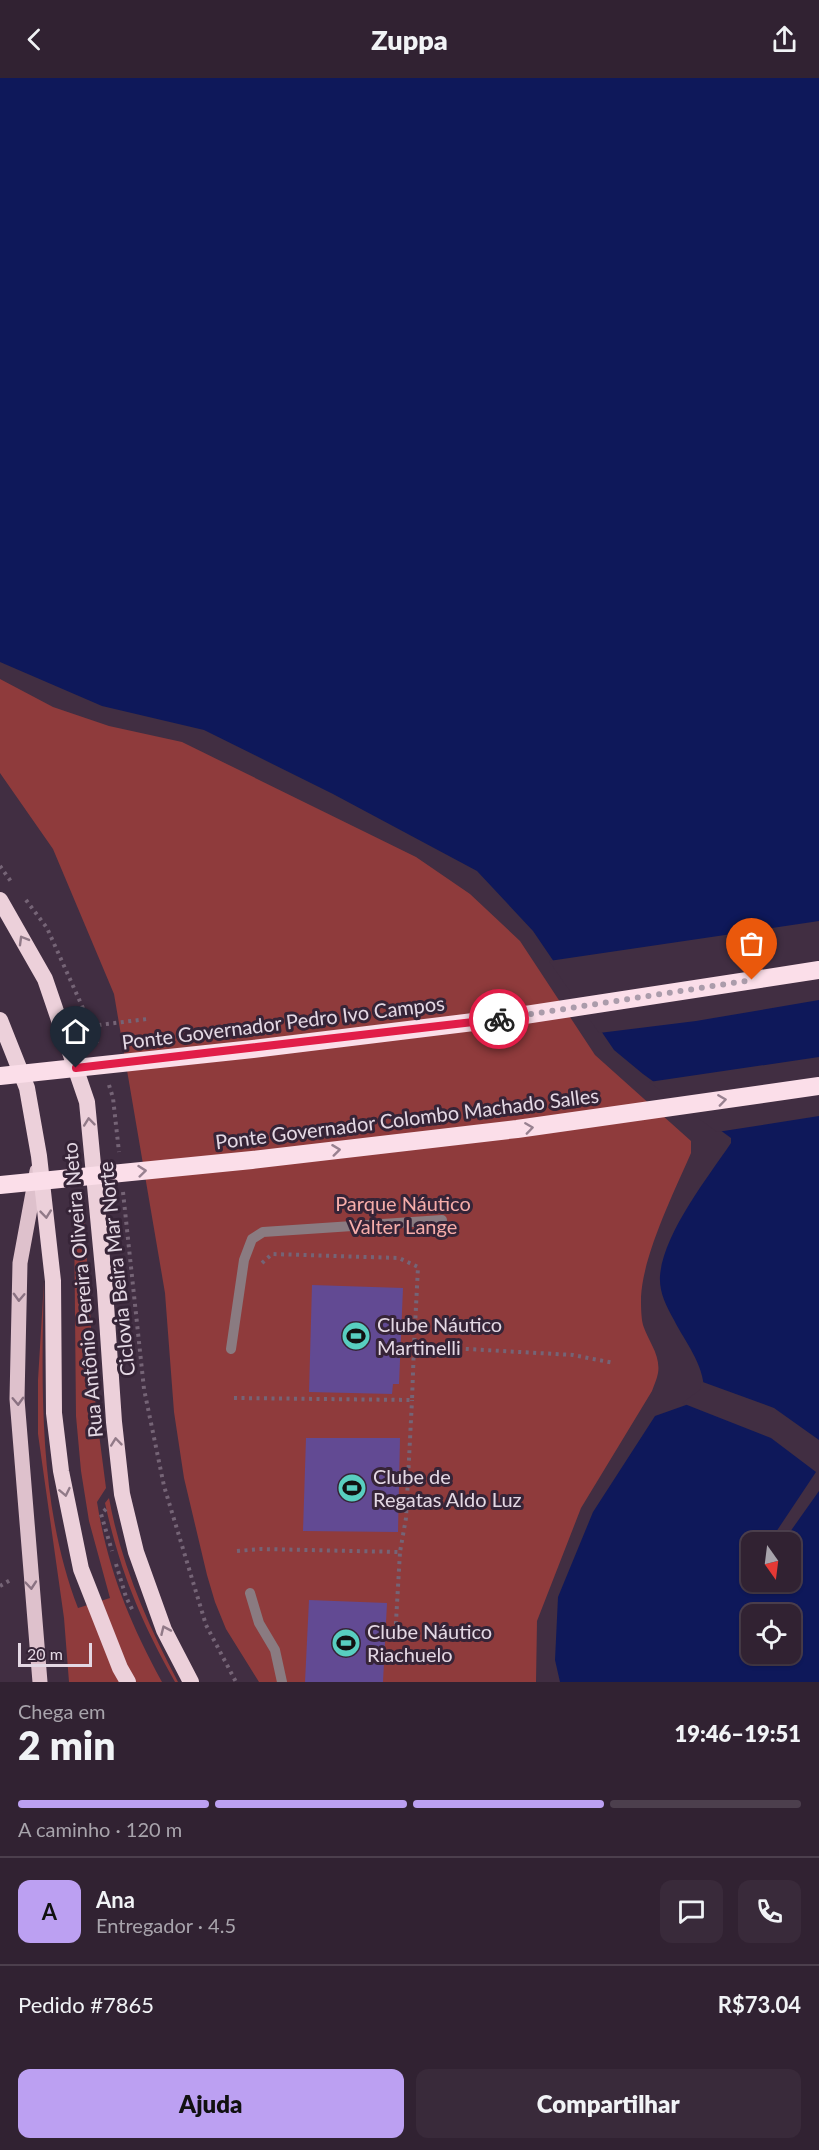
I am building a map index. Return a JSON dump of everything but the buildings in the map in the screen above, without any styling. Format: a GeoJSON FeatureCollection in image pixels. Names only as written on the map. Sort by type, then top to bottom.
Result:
{"type":"FeatureCollection","features":[{"type":"Feature","properties":{"kind":"highway","name":"Rua Antônio Pereira Oliveira Neto"},"geometry":{"type":"LineString","coordinates":[[0,900],[45,979],[87,1102],[122,1494],[136,1551],[164,1630],[191,1682]]}},
{"type":"Feature","properties":{"kind":"highway","name":"Ponte Governador Pedro Ivo Campos"},"geometry":{"type":"LineString","coordinates":[[0,1076],[506,1018],[819,970]]}},
{"type":"Feature","properties":{"kind":"highway","name":"Rua Antônio Pereira Oliveira Neto"},"geometry":{"type":"LineString","coordinates":[[0,1020],[27,1088],[39,1156],[53,1281],[54,1413],[61,1471],[81,1569],[120,1668],[128,1682]]}},
{"type":"Feature","properties":{"kind":"highway","name":"Ponte Governador Colombo Machado Salles"},"geometry":{"type":"LineString","coordinates":[[0,1185],[252,1160],[517,1129],[819,1086]]}},
{"type":"Feature","properties":{"kind":"main road","name":"Rua Antônio Pereira Oliveira Neto"},"geometry":{"type":"LineString","coordinates":[[39,1156],[20,1263],[17,1399],[40,1682]]}},
{"type":"Feature","properties":{"kind":"lane"},"geometry":{"type":"LineString","coordinates":[[231,1349],[244,1260],[252,1239],[263,1232],[442,1220]]}},
{"type":"Feature","properties":{"kind":"lane"},"geometry":{"type":"LineString","coordinates":[[250,1593],[259,1623],[275,1650],[282,1682]]}},
{"type":"Feature","properties":{"kind":"path"},"geometry":{"type":"LineString","coordinates":[[0,867],[14,884]]}},
{"type":"Feature","properties":{"kind":"path"},"geometry":{"type":"LineString","coordinates":[[20,893],[47,928],[91,1026],[101,1057]]}},
{"type":"Feature","properties":{"kind":"path"},"geometry":{"type":"LineString","coordinates":[[91,1026],[147,1019]]}},
{"type":"Feature","properties":{"kind":"path","name":"Ciclovia Beira Mar Norte"},"geometry":{"type":"LineString","coordinates":[[107,1077],[113,1098],[119,1153]]}},
{"type":"Feature","properties":{"kind":"path","name":"Ciclovia Beira Mar Norte"},"geometry":{"type":"LineString","coordinates":[[122,1186],[144,1389],[164,1486],[206,1625],[236,1682]]}},
{"type":"Feature","properties":{"kind":"path"},"geometry":{"type":"LineString","coordinates":[[242,1282],[272,1254],[399,1258],[418,1268],[406,1518],[400,1552],[395,1639]]}},
{"type":"Feature","properties":{"kind":"path"},"geometry":{"type":"LineString","coordinates":[[414,1346],[573,1355],[614,1363]]}},
{"type":"Feature","properties":{"kind":"path"},"geometry":{"type":"LineString","coordinates":[[234,1398],[412,1400]]}},
{"type":"Feature","properties":{"kind":"path"},"geometry":{"type":"LineString","coordinates":[[237,1551],[261,1549],[400,1552]]}},
{"type":"Feature","properties":{"kind":"green space","name":"Parque Náutico Valter Lange"},"geometry":{"type":"Polygon","coordinates":[[[0,679],[53,707],[109,726],[182,742],[416,857],[470,894],[520,941],[595,1055],[691,1141],[691,1153],[660,1224],[643,1280],[641,1297],[643,1325],[658,1360],[657,1378],[652,1391],[581,1508],[537,1621],[536,1682],[259,1682],[226,1629],[207,1575],[184,1478],[174,1412],[165,1293],[114,994],[53,849],[0,773],[0,679]]]}},
{"type":"Feature","properties":{"kind":"green space"},"geometry":{"type":"Polygon","coordinates":[[[84,1210],[96,1411],[106,1488],[97,1502],[107,1550],[121,1595],[139,1638],[162,1682],[69,1682],[64,1618],[38,1434],[38,1380],[44,1281],[43,1405],[49,1489],[65,1570],[78,1608],[110,1598],[89,1521],[76,1416],[74,1211],[84,1210]]]}},
{"type":"Feature","properties":{"kind":"green space"},"geometry":{"type":"Polygon","coordinates":[[[109,1498],[120,1546],[136,1593],[178,1682],[175,1682],[163,1660],[133,1596],[111,1528],[105,1503],[109,1498]]]}},
{"type":"Feature","properties":{"kind":"shaded area"},"geometry":{"type":"Polygon","coordinates":[[[0,78],[819,78],[819,1682],[560,1682],[555,1660],[558,1597],[593,1512],[655,1416],[686,1405],[704,1391],[697,1362],[664,1299],[660,1276],[669,1242],[678,1224],[731,1143],[731,1138],[614,1050],[533,931],[477,871],[333,794],[204,730],[102,706],[0,662],[0,78]]]}},
{"type":"Feature","properties":{"kind":"pier"},"geometry":{"type":"Polygon","coordinates":[[[819,921],[819,1000],[696,1021],[599,1033],[549,961],[819,921]]]}},
{"type":"Feature","properties":{"kind":"pier"},"geometry":{"type":"Polygon","coordinates":[[[819,1057],[819,1116],[717,1132],[649,1082],[819,1057]]]}},
{"type":"Feature","properties":{"kind":"pier"},"geometry":{"type":"Polygon","coordinates":[[[700,1381],[774,1408],[819,1440],[819,1491],[790,1532],[776,1532],[816,1472],[771,1438],[682,1403],[701,1389],[700,1381]]]}},
{"type":"Feature","properties":{"kind":"way so far"},"geometry":{"type":"LineString","coordinates":[[499,1019],[752,980]]}},
{"type":"Feature","properties":{"kind":"place","name":"Clube Náutico Martinelli"},"geometry":{"type":"Point","coordinates":[356,1336]}},
{"type":"Feature","properties":{"kind":"place","name":"Clube de Regatas Aldo Luz"},"geometry":{"type":"Point","coordinates":[352,1488]}},
{"type":"Feature","properties":{"kind":"place","name":"Clube Náutico Riachuelo"},"geometry":{"type":"Point","coordinates":[346,1643]}},
{"type":"Feature","properties":{"kind":"route"},"geometry":{"type":"LineString","coordinates":[[76,1068],[499,1019]]}}]}
